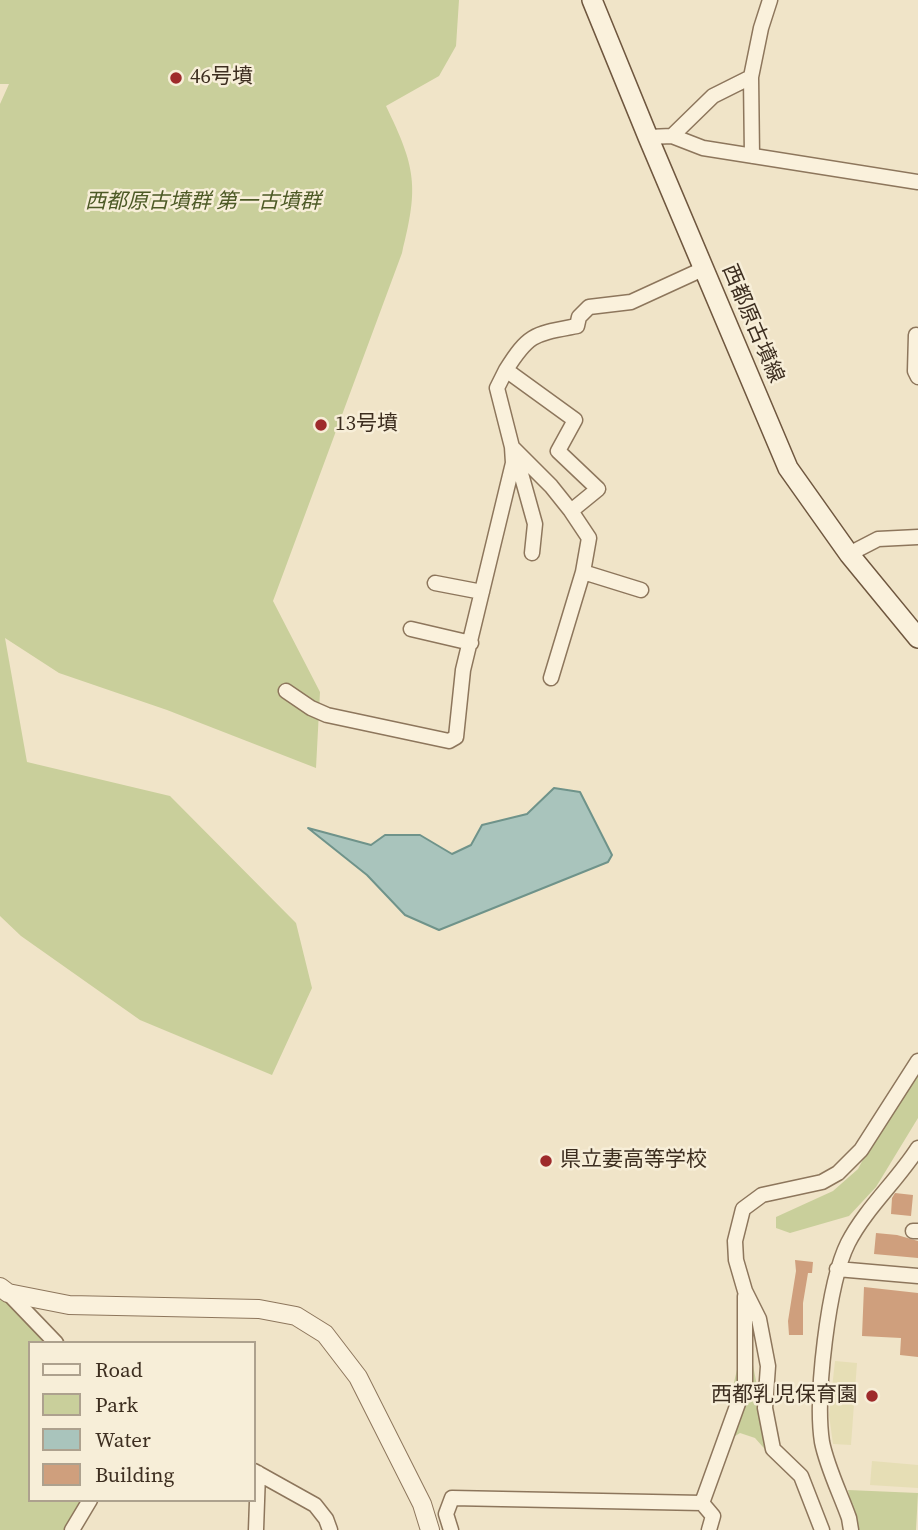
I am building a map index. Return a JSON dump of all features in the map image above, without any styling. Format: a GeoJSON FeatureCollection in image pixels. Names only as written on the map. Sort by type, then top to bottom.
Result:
{"type":"FeatureCollection","features":[{"type":"Feature","properties":{"kind":"main road","name":"西都原古墳線"},"geometry":{"type":"LineString","coordinates":[[592,0],[788,468],[849,554],[918,638]]}},
{"type":"Feature","properties":{"kind":"street"},"geometry":{"type":"LineString","coordinates":[[752,156],[751,77],[770,0]]}},
{"type":"Feature","properties":{"kind":"street"},"geometry":{"type":"LineString","coordinates":[[671,136],[713,96],[751,77]]}},
{"type":"Feature","properties":{"kind":"street"},"geometry":{"type":"LineString","coordinates":[[648,137],[671,136],[704,148],[918,182]]}},
{"type":"Feature","properties":{"kind":"street"},"geometry":{"type":"LineString","coordinates":[[286,691],[327,715],[449,741],[456,737],[463,670],[513,463],[512,447],[497,388],[506,370],[521,346],[540,333],[577,326],[579,317],[589,307],[631,302],[704,268]]}},
{"type":"Feature","properties":{"kind":"street"},"geometry":{"type":"LineString","coordinates":[[916,335],[915,371],[918,377]]}},
{"type":"Feature","properties":{"kind":"street"},"geometry":{"type":"LineString","coordinates":[[506,370],[575,420],[558,451],[598,489],[571,511]]}},
{"type":"Feature","properties":{"kind":"street"},"geometry":{"type":"LineString","coordinates":[[512,447],[551,486],[589,538],[583,572],[551,678]]}},
{"type":"Feature","properties":{"kind":"street"},"geometry":{"type":"LineString","coordinates":[[513,463],[520,470],[534,523],[532,554]]}},
{"type":"Feature","properties":{"kind":"street"},"geometry":{"type":"LineString","coordinates":[[849,554],[878,539],[918,537]]}},
{"type":"Feature","properties":{"kind":"street"},"geometry":{"type":"LineString","coordinates":[[583,572],[641,590]]}},
{"type":"Feature","properties":{"kind":"street"},"geometry":{"type":"LineString","coordinates":[[435,583],[482,592]]}},
{"type":"Feature","properties":{"kind":"street"},"geometry":{"type":"LineString","coordinates":[[411,629],[471,643]]}},
{"type":"Feature","properties":{"kind":"street"},"geometry":{"type":"LineString","coordinates":[[822,1530],[801,1476],[772,1450],[765,1408],[768,1366],[759,1319],[745,1291],[736,1260],[735,1241],[743,1209],[762,1195],[822,1182],[838,1173],[861,1150],[918,1060]]}},
{"type":"Feature","properties":{"kind":"street"},"geometry":{"type":"LineString","coordinates":[[851,1530],[823,1446],[819,1419],[827,1331],[837,1269],[855,1231],[918,1150]]}},
{"type":"Feature","properties":{"kind":"street"},"geometry":{"type":"LineString","coordinates":[[837,1269],[918,1276]]}},
{"type":"Feature","properties":{"kind":"street"},"geometry":{"type":"LineString","coordinates":[[4,1290],[53,1341]]}},
{"type":"Feature","properties":{"kind":"street"},"geometry":{"type":"LineString","coordinates":[[4,1290],[69,1305],[259,1309],[296,1315],[326,1334],[358,1377],[422,1504],[430,1530]]}},
{"type":"Feature","properties":{"kind":"street"},"geometry":{"type":"LineString","coordinates":[[702,1503],[745,1384],[745,1291]]}},
{"type":"Feature","properties":{"kind":"street"},"geometry":{"type":"LineString","coordinates":[[256,1530],[256,1472],[315,1505],[326,1519],[330,1530]]}},
{"type":"Feature","properties":{"kind":"street"},"geometry":{"type":"LineString","coordinates":[[451,1530],[446,1514],[452,1499],[702,1503],[713,1516],[709,1530]]}},
{"type":"Feature","properties":{"kind":"street"},"geometry":{"type":"LineString","coordinates":[[72,1530],[89,1502]]}},
{"type":"Feature","properties":{"kind":"shaded area"},"geometry":{"type":"Polygon","coordinates":[[[835,1361],[857,1363],[851,1445],[833,1444],[829,1415],[835,1361]]]}},
{"type":"Feature","properties":{"kind":"shaded area"},"geometry":{"type":"Polygon","coordinates":[[[872,1461],[918,1465],[918,1488],[870,1485],[872,1461]]]}},
{"type":"Feature","properties":{"kind":"green space","name":"西都原古墳群 第一古墳群"},"geometry":{"type":"Polygon","coordinates":[[[0,0],[459,0],[456,46],[439,76],[386,106],[404,146],[412,178],[411,210],[402,253],[273,601],[320,692],[316,768],[167,710],[59,673],[5,638],[27,762],[170,796],[296,923],[312,988],[272,1075],[140,1020],[21,936],[0,916],[0,104],[9,84],[0,84],[0,0]]]}},
{"type":"Feature","properties":{"kind":"green space"},"geometry":{"type":"Polygon","coordinates":[[[918,1073],[918,1118],[876,1187],[849,1216],[790,1233],[776,1228],[776,1217],[833,1191],[858,1169],[879,1129],[918,1073]]]}},
{"type":"Feature","properties":{"kind":"green space"},"geometry":{"type":"Polygon","coordinates":[[[0,1287],[54,1341],[28,1341],[28,1502],[89,1502],[72,1530],[0,1530],[0,1287]]]}},
{"type":"Feature","properties":{"kind":"green space"},"geometry":{"type":"Polygon","coordinates":[[[744,1340],[753,1365],[770,1455],[755,1438],[740,1433],[719,1446],[744,1340]]]}},
{"type":"Feature","properties":{"kind":"green space"},"geometry":{"type":"Polygon","coordinates":[[[848,1490],[918,1493],[916,1530],[856,1530],[848,1490]]]}},
{"type":"Feature","properties":{"kind":"water"},"geometry":{"type":"Polygon","coordinates":[[[554,788],[580,792],[612,855],[608,862],[439,930],[405,915],[367,875],[308,828],[371,845],[385,835],[420,835],[452,854],[471,845],[482,825],[527,814],[554,788]]]}},
{"type":"Feature","properties":{"kind":"building"},"geometry":{"type":"Polygon","coordinates":[[[895,1193],[913,1195],[911,1216],[891,1214],[895,1193]]]}},
{"type":"Feature","properties":{"kind":"building"},"geometry":{"type":"Polygon","coordinates":[[[876,1233],[918,1241],[918,1258],[874,1254],[876,1233]]]}},
{"type":"Feature","properties":{"kind":"building"},"geometry":{"type":"Polygon","coordinates":[[[795,1260],[813,1262],[812,1273],[808,1273],[803,1303],[803,1335],[789,1335],[788,1321],[796,1271],[795,1260]]]}},
{"type":"Feature","properties":{"kind":"building"},"geometry":{"type":"Polygon","coordinates":[[[864,1287],[918,1293],[918,1357],[900,1355],[901,1338],[862,1336],[864,1287]]]}},
{"type":"Feature","properties":{"kind":"place","name":"46号墳"},"geometry":{"type":"Point","coordinates":[176,78]}},
{"type":"Feature","properties":{"kind":"place","name":"13号墳"},"geometry":{"type":"Point","coordinates":[321,425]}},
{"type":"Feature","properties":{"kind":"place","name":"県立妻高等学校"},"geometry":{"type":"Point","coordinates":[546,1161]}},
{"type":"Feature","properties":{"kind":"place","name":"西都乳児保育園"},"geometry":{"type":"Point","coordinates":[872,1396]}}]}
